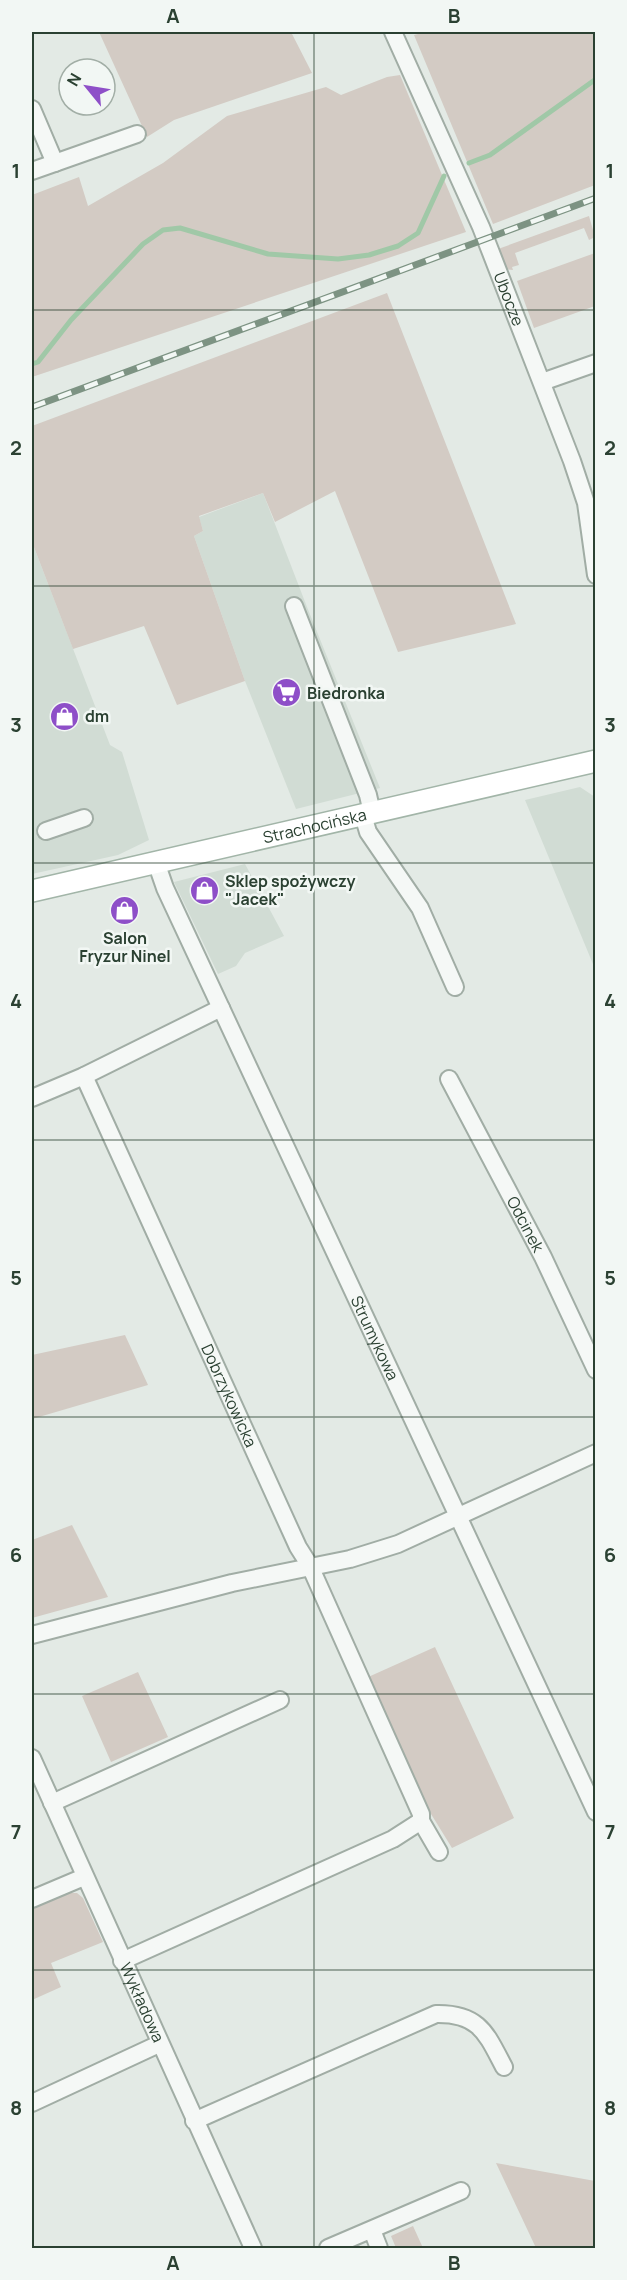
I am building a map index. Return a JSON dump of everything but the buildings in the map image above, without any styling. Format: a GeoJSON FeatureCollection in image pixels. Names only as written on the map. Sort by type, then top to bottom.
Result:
{"type":"FeatureCollection","features":[{"type":"Feature","properties":{"kind":"main road","name":"Strachocińska"},"geometry":{"type":"LineString","coordinates":[[32,891],[596,761]]}},
{"type":"Feature","properties":{"kind":"street","name":"Ubocze"},"geometry":{"type":"LineString","coordinates":[[393,32],[480,224],[542,382],[586,503],[596,575]]}},
{"type":"Feature","properties":{"kind":"street"},"geometry":{"type":"LineString","coordinates":[[32,109],[62,160]]}},
{"type":"Feature","properties":{"kind":"street"},"geometry":{"type":"LineString","coordinates":[[32,171],[137,134]]}},
{"type":"Feature","properties":{"kind":"street"},"geometry":{"type":"LineString","coordinates":[[542,382],[596,363]]}},
{"type":"Feature","properties":{"kind":"street"},"geometry":{"type":"LineString","coordinates":[[294,606],[368,795],[368,832],[420,908],[455,987]]}},
{"type":"Feature","properties":{"kind":"street"},"geometry":{"type":"LineString","coordinates":[[46,831],[84,818]]}},
{"type":"Feature","properties":{"kind":"street","name":"Strumykowa"},"geometry":{"type":"LineString","coordinates":[[156,862],[165,888],[460,1516],[596,1812]]}},
{"type":"Feature","properties":{"kind":"street"},"geometry":{"type":"LineString","coordinates":[[32,1098],[84,1076],[221,1008]]}},
{"type":"Feature","properties":{"kind":"street","name":"Dobrzykowicka"},"geometry":{"type":"LineString","coordinates":[[84,1076],[298,1547],[309,1566],[421,1814],[421,1821],[440,1852]]}},
{"type":"Feature","properties":{"kind":"street","name":"Odcinek"},"geometry":{"type":"LineString","coordinates":[[449,1079],[543,1257],[596,1370]]}},
{"type":"Feature","properties":{"kind":"street"},"geometry":{"type":"LineString","coordinates":[[32,1635],[309,1566],[321,1566],[374,1553],[596,1453]]}},
{"type":"Feature","properties":{"kind":"street"},"geometry":{"type":"LineString","coordinates":[[52,1803],[280,1700]]}},
{"type":"Feature","properties":{"kind":"street","name":"Wykładowa"},"geometry":{"type":"LineString","coordinates":[[32,1758],[159,2044],[253,2248]]}},
{"type":"Feature","properties":{"kind":"street"},"geometry":{"type":"LineString","coordinates":[[122,1961],[393,1839],[421,1821]]}},
{"type":"Feature","properties":{"kind":"street"},"geometry":{"type":"LineString","coordinates":[[32,1899],[84,1877]]}},
{"type":"Feature","properties":{"kind":"street"},"geometry":{"type":"LineString","coordinates":[[194,2121],[436,2014],[469,2020],[483,2028],[504,2067]]}},
{"type":"Feature","properties":{"kind":"street"},"geometry":{"type":"LineString","coordinates":[[32,2103],[159,2044]]}},
{"type":"Feature","properties":{"kind":"street"},"geometry":{"type":"LineString","coordinates":[[328,2248],[461,2191]]}},
{"type":"Feature","properties":{"kind":"street"},"geometry":{"type":"LineString","coordinates":[[372,2230],[379,2248]]}},
{"type":"Feature","properties":{"kind":"shaded area"},"geometry":{"type":"Polygon","coordinates":[[[99,32],[291,32],[312,73],[174,120],[147,137],[117,71],[117,57],[110,57],[99,32]]]}},
{"type":"Feature","properties":{"kind":"shaded area"},"geometry":{"type":"Polygon","coordinates":[[[426,32],[595,32],[595,185],[493,224],[414,35],[426,32]]]}},
{"type":"Feature","properties":{"kind":"shaded area"},"geometry":{"type":"Polygon","coordinates":[[[400,75],[466,232],[32,377],[32,195],[79,177],[88,206],[163,163],[227,116],[326,87],[341,95],[387,77],[400,75]]]}},
{"type":"Feature","properties":{"kind":"shaded area"},"geometry":{"type":"Polygon","coordinates":[[[589,216],[595,237],[589,240],[584,228],[515,253],[519,265],[512,267],[513,270],[505,269],[498,249],[589,216]]]}},
{"type":"Feature","properties":{"kind":"shaded area"},"geometry":{"type":"Polygon","coordinates":[[[595,253],[595,306],[534,328],[517,281],[595,253]]]}},
{"type":"Feature","properties":{"kind":"shaded area"},"geometry":{"type":"Polygon","coordinates":[[[387,293],[516,624],[398,652],[335,491],[275,522],[263,493],[199,516],[203,531],[194,536],[245,681],[177,705],[144,626],[73,649],[32,542],[32,426],[387,293]]]}},
{"type":"Feature","properties":{"kind":"shaded area"},"geometry":{"type":"Polygon","coordinates":[[[263,493],[380,788],[296,809],[245,681],[194,536],[203,531],[199,517],[263,493]]]}},
{"type":"Feature","properties":{"kind":"shaded area"},"geometry":{"type":"Polygon","coordinates":[[[32,542],[110,745],[122,752],[149,840],[118,855],[32,874],[32,542]]]}},
{"type":"Feature","properties":{"kind":"shaded area"},"geometry":{"type":"Polygon","coordinates":[[[580,787],[595,797],[595,969],[525,800],[580,787]]]}},
{"type":"Feature","properties":{"kind":"shaded area"},"geometry":{"type":"Polygon","coordinates":[[[245,864],[284,936],[245,953],[236,966],[218,974],[174,882],[245,864]]]}},
{"type":"Feature","properties":{"kind":"shaded area"},"geometry":{"type":"Polygon","coordinates":[[[125,1335],[148,1385],[32,1419],[32,1355],[125,1335]]]}},
{"type":"Feature","properties":{"kind":"shaded area"},"geometry":{"type":"Polygon","coordinates":[[[72,1525],[108,1597],[32,1618],[32,1540],[72,1525]]]}},
{"type":"Feature","properties":{"kind":"shaded area"},"geometry":{"type":"Polygon","coordinates":[[[435,1647],[514,1818],[452,1848],[423,1801],[366,1678],[435,1647]]]}},
{"type":"Feature","properties":{"kind":"shaded area"},"geometry":{"type":"Polygon","coordinates":[[[138,1672],[168,1737],[111,1762],[82,1696],[138,1672]]]}},
{"type":"Feature","properties":{"kind":"shaded area"},"geometry":{"type":"Polygon","coordinates":[[[68,1893],[77,1893],[83,1898],[103,1942],[51,1963],[61,1987],[32,2000],[32,1909],[68,1893]]]}},
{"type":"Feature","properties":{"kind":"shaded area"},"geometry":{"type":"Polygon","coordinates":[[[496,2163],[595,2181],[595,2248],[536,2248],[496,2163]]]}},
{"type":"Feature","properties":{"kind":"shaded area"},"geometry":{"type":"Polygon","coordinates":[[[413,2226],[423,2248],[396,2248],[391,2236],[413,2226]]]}},
{"type":"Feature","properties":{"kind":"waterway"},"geometry":{"type":"LineString","coordinates":[[469,163],[490,155],[596,79]]}},
{"type":"Feature","properties":{"kind":"waterway"},"geometry":{"type":"LineString","coordinates":[[32,364],[38,362],[71,320],[143,244],[163,230],[180,228],[268,254],[338,259],[369,255],[398,246],[418,233],[444,176]]}},
{"type":"Feature","properties":{"kind":"railway"},"geometry":{"type":"LineString","coordinates":[[32,407],[596,198]]}},
{"type":"Feature","properties":{"kind":"place","name":"Biedronka"},"geometry":{"type":"Point","coordinates":[286,693]}},
{"type":"Feature","properties":{"kind":"place","name":"dm"},"geometry":{"type":"Point","coordinates":[64,716]}},
{"type":"Feature","properties":{"kind":"place","name":"Sklep spożywczy \"Jacek\""},"geometry":{"type":"Point","coordinates":[204,890]}},
{"type":"Feature","properties":{"kind":"place","name":"Salon Fryzur Ninel"},"geometry":{"type":"Point","coordinates":[125,910]}}]}
